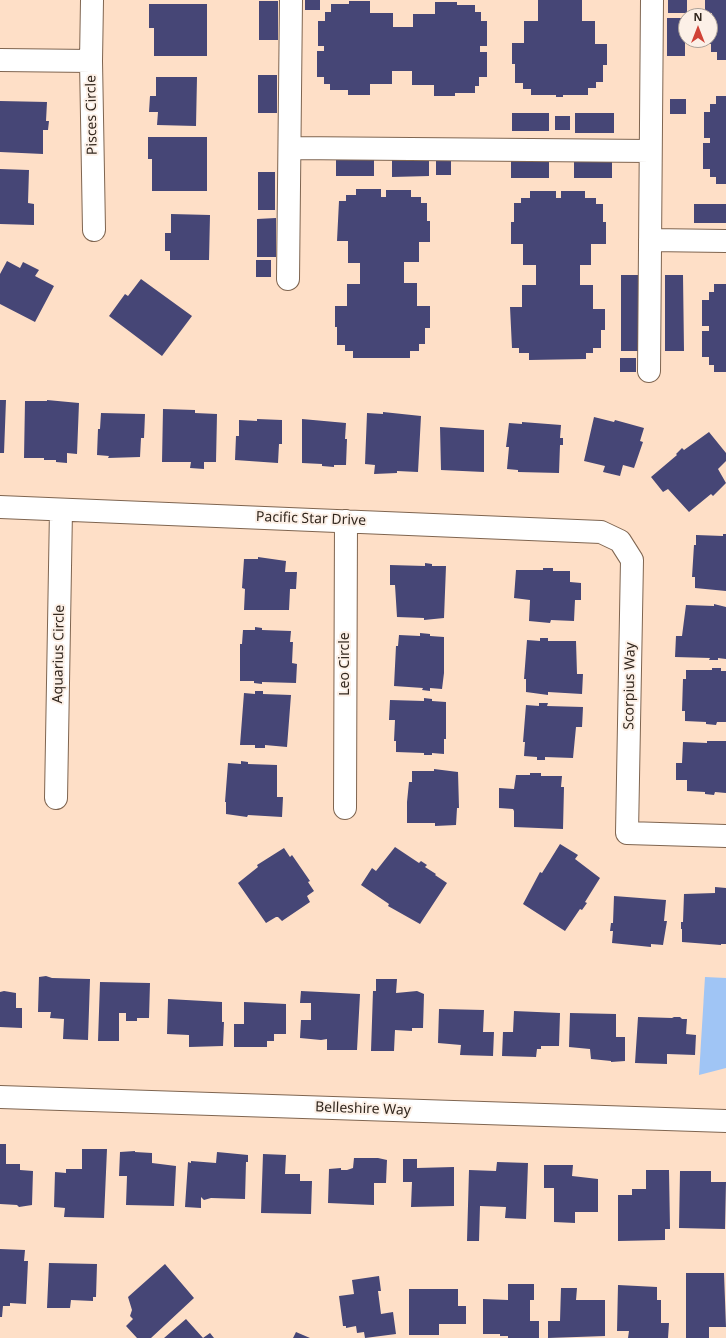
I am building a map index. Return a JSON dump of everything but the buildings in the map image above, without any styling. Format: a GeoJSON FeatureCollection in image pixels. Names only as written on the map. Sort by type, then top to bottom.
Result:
{"type":"FeatureCollection","features":[{"type":"Feature","properties":{"kind":"street","name":"Pisces Circle"},"geometry":{"type":"LineString","coordinates":[[92,0],[91,61],[94,230]]}},
{"type":"Feature","properties":{"kind":"street"},"geometry":{"type":"LineString","coordinates":[[288,279],[291,0]]}},
{"type":"Feature","properties":{"kind":"street"},"geometry":{"type":"LineString","coordinates":[[649,371],[652,0]]}},
{"type":"Feature","properties":{"kind":"street"},"geometry":{"type":"LineString","coordinates":[[0,60],[91,61]]}},
{"type":"Feature","properties":{"kind":"street"},"geometry":{"type":"LineString","coordinates":[[290,148],[650,151]]}},
{"type":"Feature","properties":{"kind":"street"},"geometry":{"type":"LineString","coordinates":[[650,240],[726,241]]}},
{"type":"Feature","properties":{"kind":"street","name":"Pacific Star Drive"},"geometry":{"type":"LineString","coordinates":[[0,507],[601,532],[620,541]]}},
{"type":"Feature","properties":{"kind":"street","name":"Aquarius Circle"},"geometry":{"type":"LineString","coordinates":[[56,798],[61,510]]}},
{"type":"Feature","properties":{"kind":"street","name":"Leo Circle"},"geometry":{"type":"LineString","coordinates":[[345,808],[346,521]]}},
{"type":"Feature","properties":{"kind":"street","name":"Scorpius Way"},"geometry":{"type":"LineString","coordinates":[[620,541],[632,560],[627,834],[726,836]]}},
{"type":"Feature","properties":{"kind":"street","name":"Belleshire Way"},"geometry":{"type":"LineString","coordinates":[[0,1096],[726,1120]]}},
{"type":"Feature","properties":{"kind":"water"},"geometry":{"type":"Polygon","coordinates":[[[705,977],[726,978],[726,1068],[699,1075],[705,977]]]}}]}
